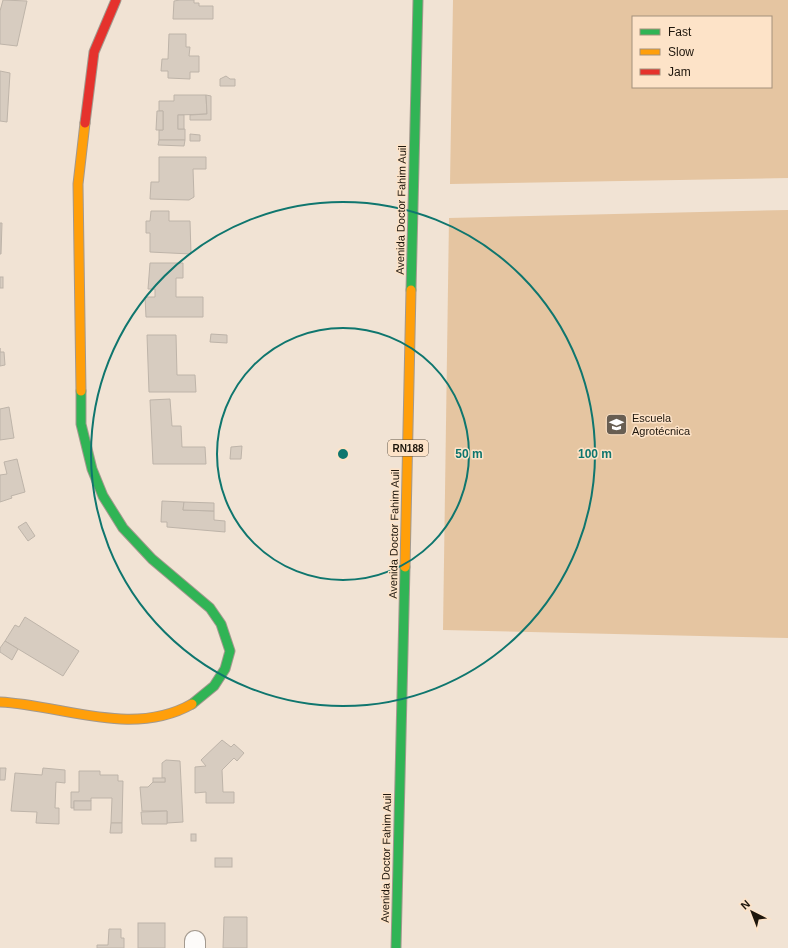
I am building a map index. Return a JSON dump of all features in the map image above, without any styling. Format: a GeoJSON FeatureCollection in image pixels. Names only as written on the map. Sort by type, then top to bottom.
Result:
{"type":"FeatureCollection","features":[{"type":"Feature","properties":{"kind":"main road"},"geometry":{"type":"LineString","coordinates":[[0,702],[16,702],[113,720],[138,720],[173,714],[199,699],[220,679],[230,651],[221,624],[210,608],[152,560],[123,528],[103,496],[92,469],[81,424],[78,184],[94,52],[116,0]]}},
{"type":"Feature","properties":{"kind":"main road","name":"Avenida Doctor Fahim Auil"},"geometry":{"type":"LineString","coordinates":[[396,948],[418,0]]}},
{"type":"Feature","properties":{"kind":"shaded area"},"geometry":{"type":"Polygon","coordinates":[[[453,0],[788,0],[788,178],[450,184],[453,0]]]}},
{"type":"Feature","properties":{"kind":"shaded area","name":"Escuela Agrotécnica"},"geometry":{"type":"Polygon","coordinates":[[[788,210],[788,638],[443,630],[449,218],[788,210]]]}},
{"type":"Feature","properties":{"kind":"building"},"geometry":{"type":"Polygon","coordinates":[[[3,0],[27,1],[17,46],[0,44],[0,11],[3,0]]]}},
{"type":"Feature","properties":{"kind":"building"},"geometry":{"type":"Polygon","coordinates":[[[194,0],[194,3],[199,3],[199,6],[213,6],[213,19],[173,19],[174,1],[194,0]]]}},
{"type":"Feature","properties":{"kind":"building"},"geometry":{"type":"Polygon","coordinates":[[[169,34],[186,34],[186,47],[190,47],[189,56],[199,56],[199,72],[190,72],[190,79],[168,78],[168,71],[161,71],[162,59],[168,59],[169,34]]]}},
{"type":"Feature","properties":{"kind":"building"},"geometry":{"type":"Polygon","coordinates":[[[0,71],[10,73],[7,122],[0,121],[0,71]]]}},
{"type":"Feature","properties":{"kind":"building"},"geometry":{"type":"Polygon","coordinates":[[[226,76],[230,79],[235,79],[235,86],[220,86],[220,79],[226,76]]]}},
{"type":"Feature","properties":{"kind":"building"},"geometry":{"type":"Polygon","coordinates":[[[174,95],[206,95],[207,114],[178,115],[178,129],[185,129],[185,140],[159,140],[159,130],[163,130],[163,111],[159,111],[159,101],[174,101],[174,95]]]}},
{"type":"Feature","properties":{"kind":"building"},"geometry":{"type":"Polygon","coordinates":[[[206,95],[211,96],[211,120],[190,120],[190,115],[207,114],[206,95]]]}},
{"type":"Feature","properties":{"kind":"building"},"geometry":{"type":"Polygon","coordinates":[[[157,111],[163,111],[163,130],[156,130],[157,111]]]}},
{"type":"Feature","properties":{"kind":"building"},"geometry":{"type":"Polygon","coordinates":[[[178,115],[184,115],[184,129],[178,129],[178,115]]]}},
{"type":"Feature","properties":{"kind":"building"},"geometry":{"type":"Polygon","coordinates":[[[190,134],[200,135],[200,141],[190,141],[190,134]]]}},
{"type":"Feature","properties":{"kind":"building"},"geometry":{"type":"Polygon","coordinates":[[[159,140],[185,140],[184,146],[158,145],[159,140]]]}},
{"type":"Feature","properties":{"kind":"building"},"geometry":{"type":"Polygon","coordinates":[[[159,157],[206,157],[206,169],[193,169],[194,197],[189,200],[150,199],[151,182],[159,182],[159,157]]]}},
{"type":"Feature","properties":{"kind":"building"},"geometry":{"type":"Polygon","coordinates":[[[151,211],[169,211],[169,221],[190,221],[191,254],[150,252],[150,233],[146,233],[146,221],[150,221],[151,211]]]}},
{"type":"Feature","properties":{"kind":"building"},"geometry":{"type":"Polygon","coordinates":[[[0,223],[2,223],[1,254],[0,254],[0,223]]]}},
{"type":"Feature","properties":{"kind":"building"},"geometry":{"type":"Polygon","coordinates":[[[150,263],[183,263],[183,278],[176,278],[176,297],[203,297],[203,317],[146,317],[145,297],[155,297],[155,289],[148,289],[150,263]]]}},
{"type":"Feature","properties":{"kind":"building"},"geometry":{"type":"Polygon","coordinates":[[[0,277],[3,277],[3,288],[0,288],[0,277]]]}},
{"type":"Feature","properties":{"kind":"building"},"geometry":{"type":"Polygon","coordinates":[[[211,334],[227,335],[227,343],[210,342],[211,334]]]}},
{"type":"Feature","properties":{"kind":"building"},"geometry":{"type":"Polygon","coordinates":[[[147,335],[176,335],[177,375],[195,375],[196,392],[149,392],[147,335]]]}},
{"type":"Feature","properties":{"kind":"building"},"geometry":{"type":"Polygon","coordinates":[[[0,352],[4,352],[5,365],[0,366],[0,352]]]}},
{"type":"Feature","properties":{"kind":"building"},"geometry":{"type":"Polygon","coordinates":[[[170,399],[172,426],[181,426],[182,447],[205,447],[206,464],[153,464],[150,400],[170,399]]]}},
{"type":"Feature","properties":{"kind":"building"},"geometry":{"type":"Polygon","coordinates":[[[9,407],[14,438],[0,440],[0,409],[9,407]]]}},
{"type":"Feature","properties":{"kind":"building"},"geometry":{"type":"Polygon","coordinates":[[[242,446],[241,459],[230,459],[231,447],[242,446]]]}},
{"type":"Feature","properties":{"kind":"building"},"geometry":{"type":"Polygon","coordinates":[[[17,459],[25,492],[11,496],[12,498],[0,502],[0,475],[7,474],[4,462],[17,459]]]}},
{"type":"Feature","properties":{"kind":"building"},"geometry":{"type":"Polygon","coordinates":[[[162,501],[184,502],[183,510],[214,511],[214,520],[225,521],[225,532],[167,527],[167,522],[161,522],[162,501]]]}},
{"type":"Feature","properties":{"kind":"building"},"geometry":{"type":"Polygon","coordinates":[[[184,502],[214,503],[214,511],[183,510],[184,502]]]}},
{"type":"Feature","properties":{"kind":"building"},"geometry":{"type":"Polygon","coordinates":[[[26,522],[35,536],[28,541],[18,527],[26,522]]]}},
{"type":"Feature","properties":{"kind":"building"},"geometry":{"type":"Polygon","coordinates":[[[25,617],[79,651],[63,676],[5,641],[15,625],[19,627],[25,617]]]}},
{"type":"Feature","properties":{"kind":"building"},"geometry":{"type":"Polygon","coordinates":[[[5,641],[18,649],[12,660],[0,652],[0,648],[5,641]]]}},
{"type":"Feature","properties":{"kind":"building"},"geometry":{"type":"Polygon","coordinates":[[[222,740],[231,747],[234,744],[244,753],[237,761],[234,758],[222,770],[223,792],[234,792],[234,803],[206,803],[206,792],[195,793],[195,767],[206,766],[201,760],[222,740]]]}},
{"type":"Feature","properties":{"kind":"building"},"geometry":{"type":"Polygon","coordinates":[[[166,760],[180,761],[183,822],[167,823],[167,811],[142,811],[140,787],[148,787],[153,782],[165,782],[165,778],[162,778],[162,763],[166,760]]]}},
{"type":"Feature","properties":{"kind":"building"},"geometry":{"type":"Polygon","coordinates":[[[0,768],[6,768],[5,780],[0,780],[0,768]]]}},
{"type":"Feature","properties":{"kind":"building"},"geometry":{"type":"Polygon","coordinates":[[[43,768],[65,770],[65,783],[56,782],[55,808],[59,808],[59,824],[36,823],[37,812],[11,811],[15,773],[42,775],[43,768]]]}},
{"type":"Feature","properties":{"kind":"building"},"geometry":{"type":"Polygon","coordinates":[[[79,771],[100,771],[100,775],[118,775],[118,781],[123,781],[122,823],[111,823],[112,798],[91,798],[91,801],[74,801],[74,808],[71,808],[71,792],[79,792],[79,771]]]}},
{"type":"Feature","properties":{"kind":"building"},"geometry":{"type":"Polygon","coordinates":[[[153,778],[165,778],[165,782],[153,782],[153,778]]]}},
{"type":"Feature","properties":{"kind":"building"},"geometry":{"type":"Polygon","coordinates":[[[74,801],[91,801],[91,810],[74,810],[74,801]]]}},
{"type":"Feature","properties":{"kind":"building"},"geometry":{"type":"Polygon","coordinates":[[[167,811],[167,824],[142,824],[141,812],[167,811]]]}},
{"type":"Feature","properties":{"kind":"building"},"geometry":{"type":"Polygon","coordinates":[[[111,823],[122,823],[122,833],[110,833],[111,823]]]}},
{"type":"Feature","properties":{"kind":"building"},"geometry":{"type":"Polygon","coordinates":[[[191,834],[196,834],[196,841],[191,841],[191,834]]]}},
{"type":"Feature","properties":{"kind":"building"},"geometry":{"type":"Polygon","coordinates":[[[215,858],[232,858],[232,867],[215,867],[215,858]]]}},
{"type":"Feature","properties":{"kind":"building"},"geometry":{"type":"Polygon","coordinates":[[[224,917],[247,917],[247,948],[223,948],[224,917]]]}},
{"type":"Feature","properties":{"kind":"building"},"geometry":{"type":"Polygon","coordinates":[[[138,923],[165,923],[165,948],[138,948],[138,923]]]}},
{"type":"Feature","properties":{"kind":"building"},"geometry":{"type":"Polygon","coordinates":[[[109,929],[121,929],[121,938],[124,938],[124,948],[97,948],[97,945],[108,945],[109,929]]]}},
{"type":"Feature","properties":{"kind":"traffic: fast"},"geometry":{"type":"LineString","coordinates":[[411,290],[418,0]]}},
{"type":"Feature","properties":{"kind":"traffic: fast"},"geometry":{"type":"LineString","coordinates":[[81,391],[81,424],[92,469],[103,496],[123,528],[152,559],[210,608],[221,624],[230,651],[225,669],[214,686],[192,704]]}},
{"type":"Feature","properties":{"kind":"traffic: fast"},"geometry":{"type":"LineString","coordinates":[[396,948],[405,567]]}},
{"type":"Feature","properties":{"kind":"traffic: slow"},"geometry":{"type":"LineString","coordinates":[[81,391],[78,184],[85,123]]}},
{"type":"Feature","properties":{"kind":"traffic: slow"},"geometry":{"type":"LineString","coordinates":[[405,567],[411,290]]}},
{"type":"Feature","properties":{"kind":"traffic: slow"},"geometry":{"type":"LineString","coordinates":[[0,702],[24,704],[97,717],[121,719],[146,718],[169,714],[192,704]]}},
{"type":"Feature","properties":{"kind":"traffic: jam"},"geometry":{"type":"LineString","coordinates":[[85,123],[94,52],[116,0]]}},
{"type":"Feature","properties":{"kind":"place","name":"Escuela Agrotécnica"},"geometry":{"type":"Point","coordinates":[617,424]}}]}
